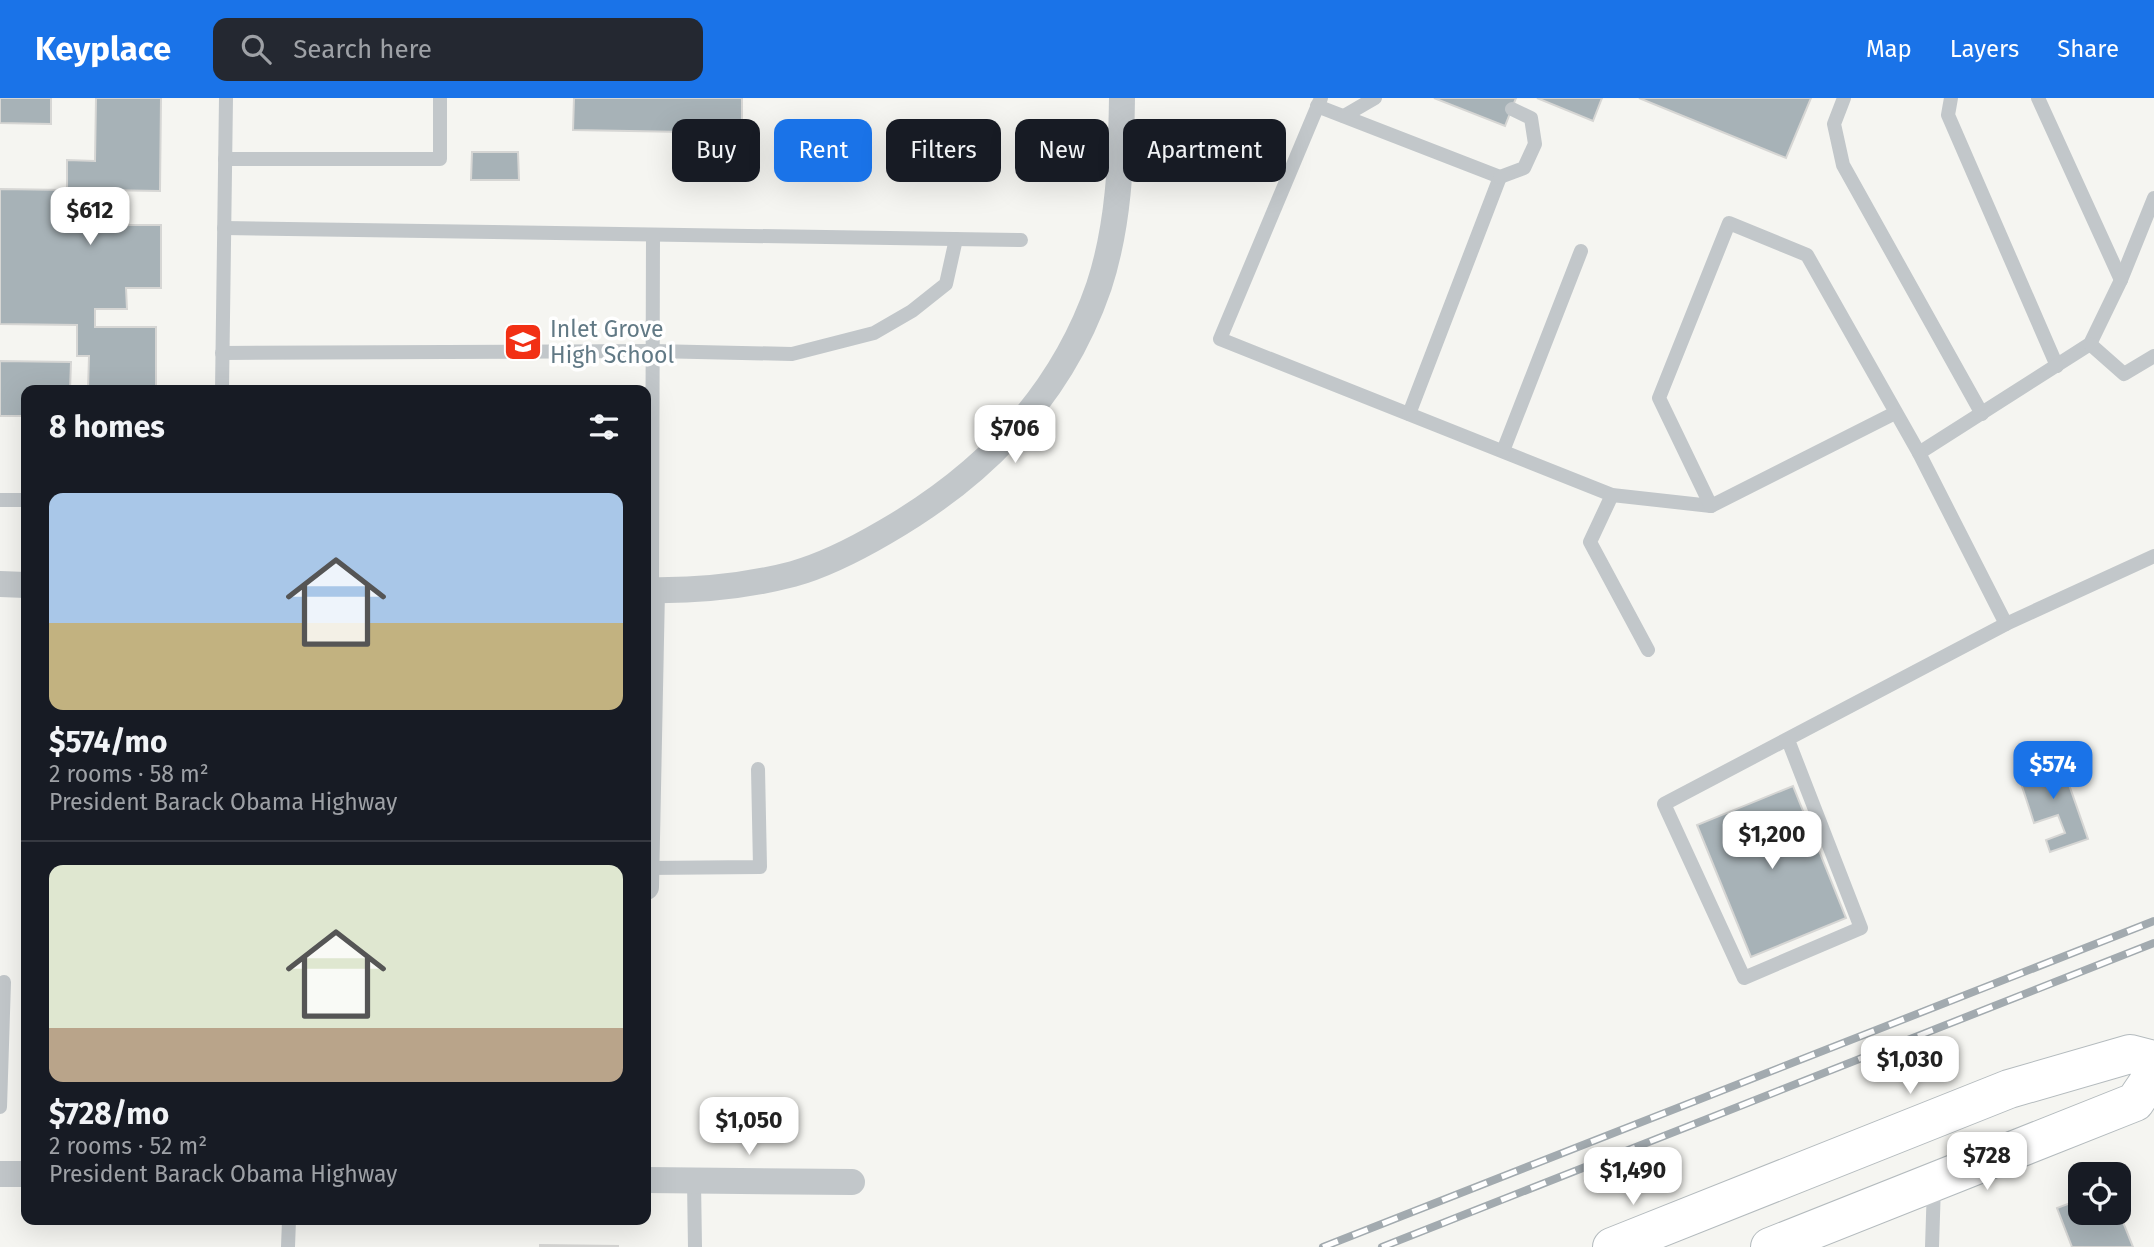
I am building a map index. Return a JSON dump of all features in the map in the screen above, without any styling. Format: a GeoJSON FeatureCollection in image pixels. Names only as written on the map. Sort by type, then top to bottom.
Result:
{"type":"FeatureCollection","features":[{"type":"Feature","properties":{"kind":"main road"},"geometry":{"type":"LineString","coordinates":[[1612,1247],[2009,1088],[2130,1054],[2154,1060]]}},
{"type":"Feature","properties":{"kind":"main road"},"geometry":{"type":"LineString","coordinates":[[1788,1243],[1934,1181],[2135,1102],[2154,1074]]}},
{"type":"Feature","properties":{"kind":"street"},"geometry":{"type":"LineString","coordinates":[[651,590],[737,584],[794,573],[853,550],[927,508],[973,473],[1015,431],[1076,341],[1098,287],[1114,231],[1121,173],[1122,98]]}},
{"type":"Feature","properties":{"kind":"street"},"geometry":{"type":"LineString","coordinates":[[0,584],[21,584]]}},
{"type":"Feature","properties":{"kind":"street"},"geometry":{"type":"LineString","coordinates":[[0,1174],[21,1174]]}},
{"type":"Feature","properties":{"kind":"street"},"geometry":{"type":"LineString","coordinates":[[651,1180],[852,1182]]}},
{"type":"Feature","properties":{"kind":"lane"},"geometry":{"type":"LineString","coordinates":[[222,385],[226,98]]}},
{"type":"Feature","properties":{"kind":"lane"},"geometry":{"type":"LineString","coordinates":[[225,159],[440,159],[440,98]]}},
{"type":"Feature","properties":{"kind":"lane"},"geometry":{"type":"LineString","coordinates":[[1344,116],[1375,98]]}},
{"type":"Feature","properties":{"kind":"lane"},"geometry":{"type":"LineString","coordinates":[[1844,98],[1834,124],[1843,165],[1982,414]]}},
{"type":"Feature","properties":{"kind":"lane"},"geometry":{"type":"LineString","coordinates":[[1951,98],[1948,114],[2057,366]]}},
{"type":"Feature","properties":{"kind":"lane"},"geometry":{"type":"LineString","coordinates":[[2038,98],[2121,280]]}},
{"type":"Feature","properties":{"kind":"lane"},"geometry":{"type":"LineString","coordinates":[[1512,108],[1531,118],[1535,144],[1524,168],[1500,177],[1344,116],[1319,102],[1220,339],[1612,495],[1711,506],[1895,413]]}},
{"type":"Feature","properties":{"kind":"lane"},"geometry":{"type":"LineString","coordinates":[[1409,414],[1500,177]]}},
{"type":"Feature","properties":{"kind":"lane"},"geometry":{"type":"LineString","coordinates":[[1919,453],[2090,344],[2121,280],[2154,198]]}},
{"type":"Feature","properties":{"kind":"lane"},"geometry":{"type":"LineString","coordinates":[[1711,506],[1659,398],[1729,223],[1807,255],[1919,453],[2006,624]]}},
{"type":"Feature","properties":{"kind":"lane"},"geometry":{"type":"LineString","coordinates":[[224,228],[1021,240]]}},
{"type":"Feature","properties":{"kind":"lane"},"geometry":{"type":"LineString","coordinates":[[651,402],[653,235]]}},
{"type":"Feature","properties":{"kind":"lane"},"geometry":{"type":"LineString","coordinates":[[222,353],[653,351],[792,354],[874,333],[912,311],[946,284],[956,239]]}},
{"type":"Feature","properties":{"kind":"lane"},"geometry":{"type":"LineString","coordinates":[[1503,451],[1581,251]]}},
{"type":"Feature","properties":{"kind":"lane"},"geometry":{"type":"LineString","coordinates":[[2090,344],[2124,373],[2154,356]]}},
{"type":"Feature","properties":{"kind":"lane"},"geometry":{"type":"LineString","coordinates":[[1612,495],[1590,542],[1648,650]]}},
{"type":"Feature","properties":{"kind":"lane"},"geometry":{"type":"LineString","coordinates":[[0,499],[21,500]]}},
{"type":"Feature","properties":{"kind":"lane"},"geometry":{"type":"LineString","coordinates":[[1788,740],[1861,928],[1744,978],[1664,804],[2006,624],[2154,556]]}},
{"type":"Feature","properties":{"kind":"lane"},"geometry":{"type":"LineString","coordinates":[[651,868],[760,867],[758,769]]}},
{"type":"Feature","properties":{"kind":"lane"},"geometry":{"type":"LineString","coordinates":[[0,1107],[4,982]]}},
{"type":"Feature","properties":{"kind":"lane"},"geometry":{"type":"LineString","coordinates":[[694,1181],[695,1247]]}},
{"type":"Feature","properties":{"kind":"lane"},"geometry":{"type":"LineString","coordinates":[[1932,1247],[1934,1181]]}},
{"type":"Feature","properties":{"kind":"lane"},"geometry":{"type":"LineString","coordinates":[[288,1247],[289,1225]]}},
{"type":"Feature","properties":{"kind":"building"},"geometry":{"type":"Polygon","coordinates":[[[0,98],[51,98],[51,124],[0,123],[0,98]]]}},
{"type":"Feature","properties":{"kind":"building"},"geometry":{"type":"Polygon","coordinates":[[[96,98],[161,98],[160,191],[100,190],[100,202],[128,202],[128,225],[161,225],[161,288],[126,288],[127,309],[95,309],[95,327],[156,327],[156,385],[88,385],[89,356],[77,356],[77,325],[0,324],[0,189],[67,190],[67,160],[95,161],[96,98]]]}},
{"type":"Feature","properties":{"kind":"building"},"geometry":{"type":"Polygon","coordinates":[[[574,98],[742,98],[742,119],[672,119],[672,132],[573,130],[574,98]]]}},
{"type":"Feature","properties":{"kind":"building"},"geometry":{"type":"Polygon","coordinates":[[[1434,98],[1516,98],[1505,126],[1434,98]]]}},
{"type":"Feature","properties":{"kind":"building"},"geometry":{"type":"Polygon","coordinates":[[[1537,98],[1602,98],[1593,121],[1537,98]]]}},
{"type":"Feature","properties":{"kind":"building"},"geometry":{"type":"Polygon","coordinates":[[[1639,98],[1811,98],[1786,158],[1639,98]]]}},
{"type":"Feature","properties":{"kind":"building"},"geometry":{"type":"Polygon","coordinates":[[[472,152],[518,152],[519,180],[471,180],[472,152]]]}},
{"type":"Feature","properties":{"kind":"building"},"geometry":{"type":"Polygon","coordinates":[[[0,361],[71,362],[70,385],[21,385],[21,416],[0,416],[0,361]]]}},
{"type":"Feature","properties":{"kind":"building"},"geometry":{"type":"Polygon","coordinates":[[[2059,756],[2088,839],[2050,852],[2046,840],[2065,833],[2058,815],[2034,823],[2017,771],[2059,756]]]}},
{"type":"Feature","properties":{"kind":"building"},"geometry":{"type":"Polygon","coordinates":[[[1793,786],[1846,918],[1751,957],[1697,825],[1793,786]]]}},
{"type":"Feature","properties":{"kind":"building"},"geometry":{"type":"Polygon","coordinates":[[[2068,1204],[2068,1225],[2124,1225],[2133,1247],[2072,1247],[2057,1208],[2068,1204]]]}},
{"type":"Feature","properties":{"kind":"building"},"geometry":{"type":"Polygon","coordinates":[[[618,1246],[618,1247],[540,1247],[618,1246]]]}},
{"type":"Feature","properties":{"kind":"railway"},"geometry":{"type":"LineString","coordinates":[[1323,1247],[2154,921]]}},
{"type":"Feature","properties":{"kind":"railway"},"geometry":{"type":"LineString","coordinates":[[1382,1247],[2154,943]]}},
{"type":"Feature","properties":{"kind":"place","name":"Inlet Grove High School"},"geometry":{"type":"Point","coordinates":[523,342]}}]}
